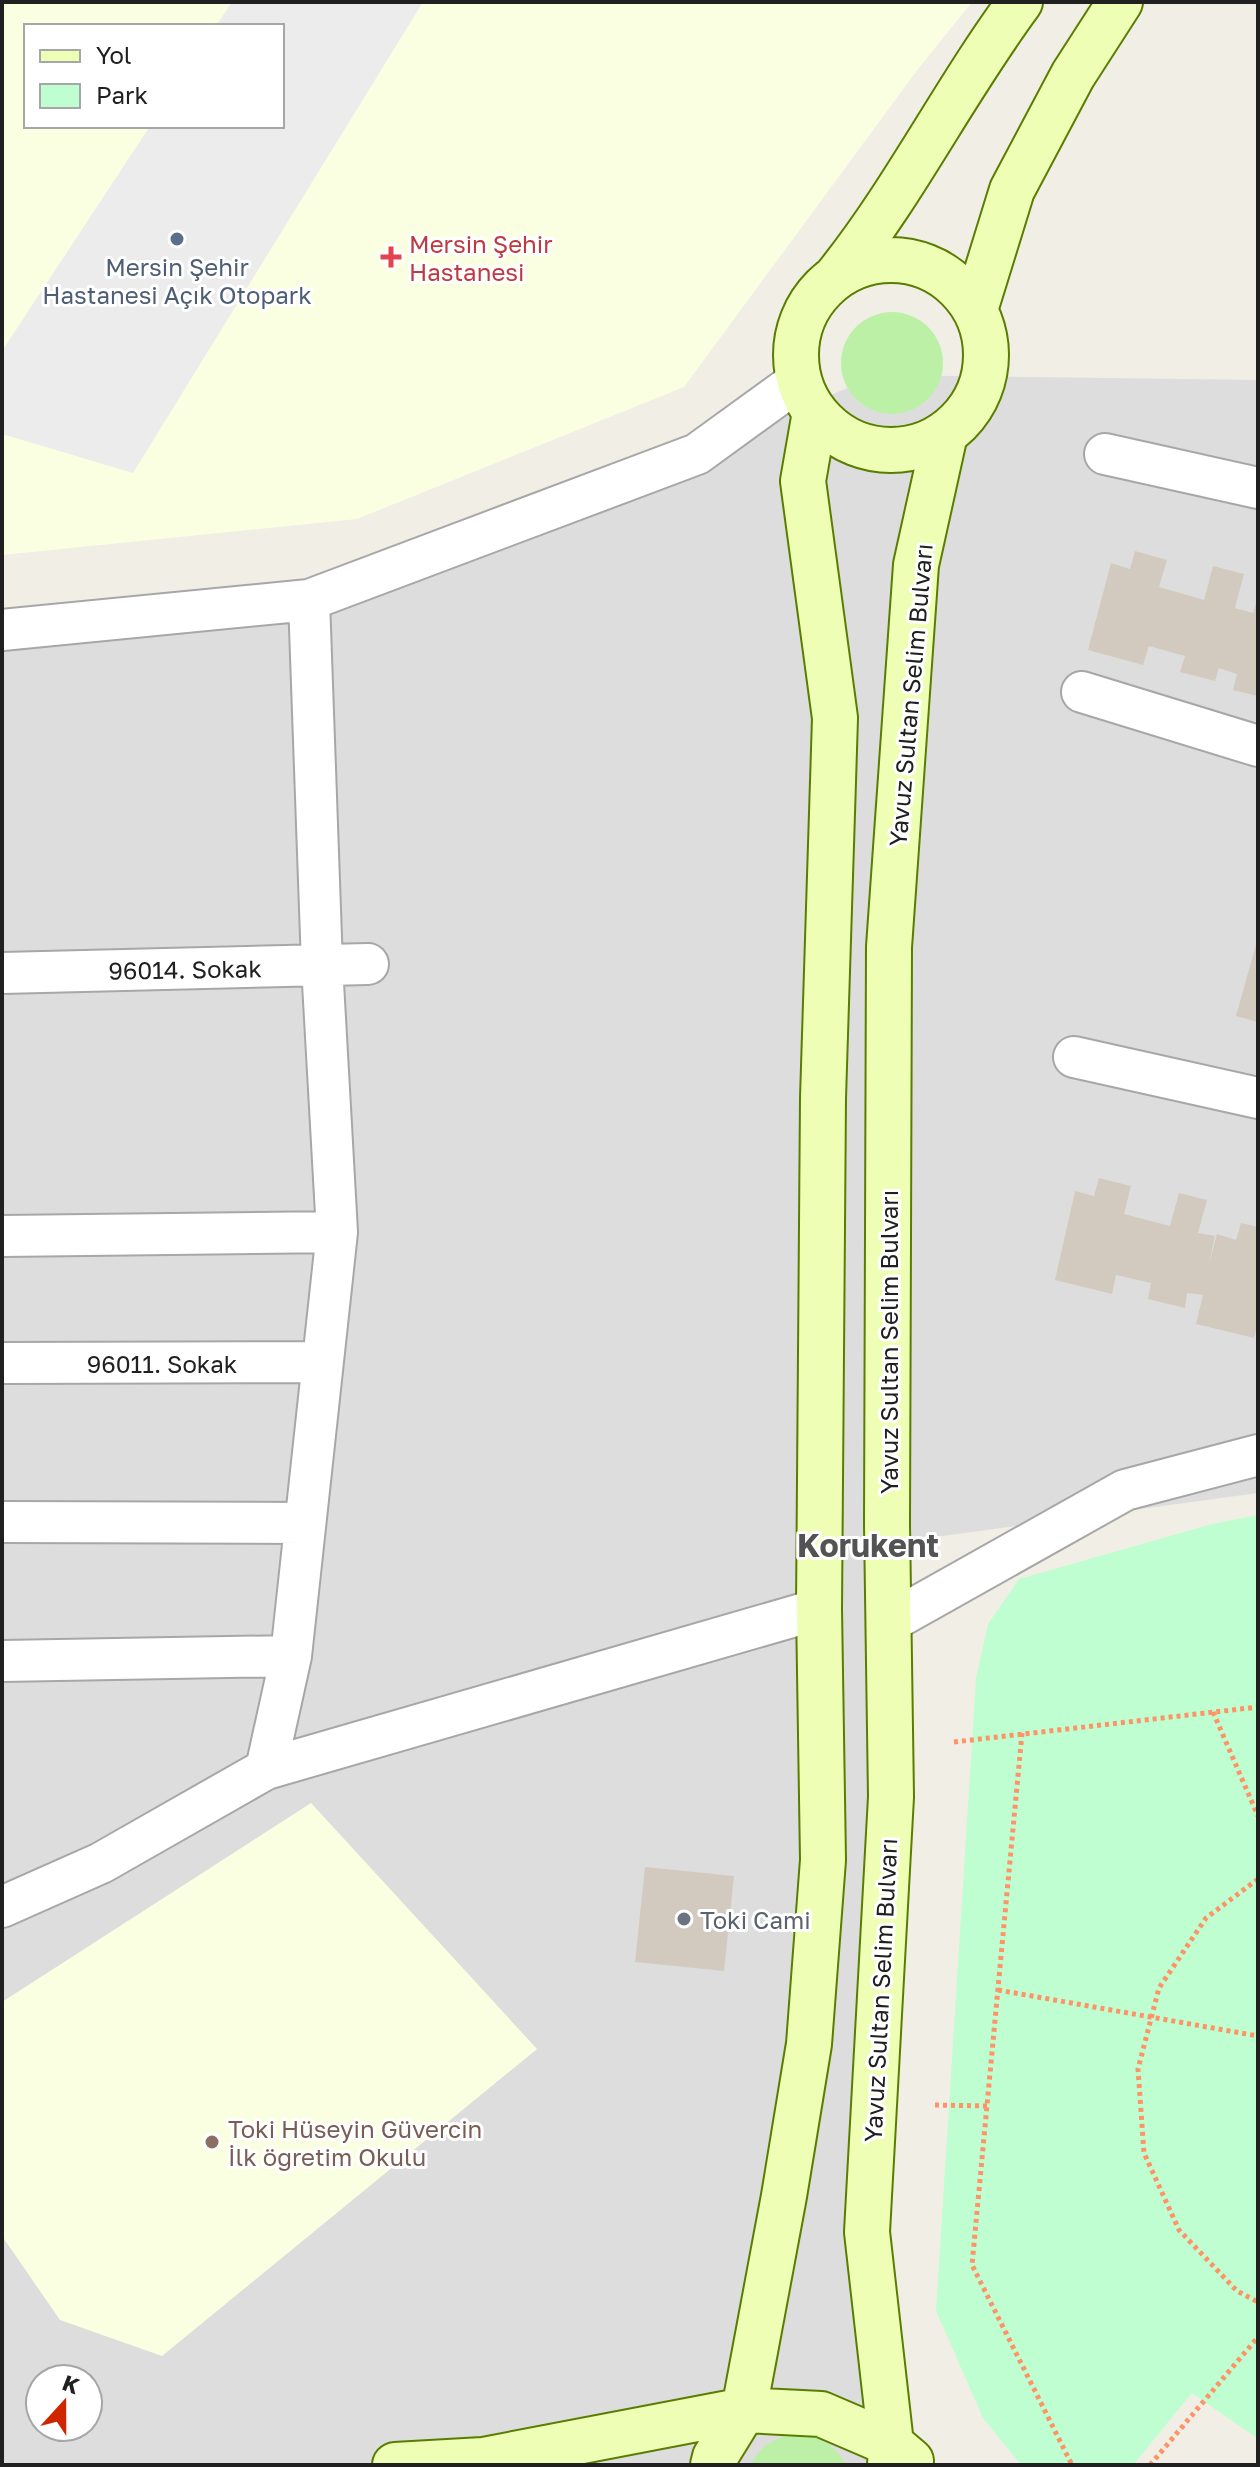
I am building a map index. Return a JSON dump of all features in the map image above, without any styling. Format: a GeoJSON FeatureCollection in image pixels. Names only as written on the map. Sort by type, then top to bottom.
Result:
{"type":"FeatureCollection","features":[{"type":"Feature","properties":{"kind":"street"},"geometry":{"type":"LineString","coordinates":[[713,2465],[744,2410],[809,2044],[823,1860],[819,1609],[823,1098],[835,718],[803,481],[807,396],[796,347],[804,315],[818,294],[866,240],[986,47],[1020,2]]}},
{"type":"Feature","properties":{"kind":"street"},"geometry":{"type":"LineString","coordinates":[[975,310],[1012,190],[1073,75],[1120,2]]}},
{"type":"Feature","properties":{"kind":"street"},"geometry":{"type":"LineString","coordinates":[[807,396],[835,432],[862,446],[890,450],[919,447],[945,434],[969,412],[983,383],[987,359],[985,333],[975,310],[959,287],[937,271],[912,262],[885,259],[836,277]]}},
{"type":"Feature","properties":{"kind":"street"},"geometry":{"type":"LineString","coordinates":[[2,630],[309,600],[697,454],[807,396]]}},
{"type":"Feature","properties":{"kind":"street","name":"Yavuz Sultan Selim Bulvarı"},"geometry":{"type":"LineString","coordinates":[[899,2458],[867,2232],[891,1797],[888,1623],[889,947],[916,565],[945,434]]}},
{"type":"Feature","properties":{"kind":"street"},"geometry":{"type":"LineString","coordinates":[[1105,454],[1258,488]]}},
{"type":"Feature","properties":{"kind":"street"},"geometry":{"type":"LineString","coordinates":[[266,1769],[291,1656],[337,1232],[322,965],[309,600]]}},
{"type":"Feature","properties":{"kind":"street"},"geometry":{"type":"LineString","coordinates":[[1082,692],[1258,746]]}},
{"type":"Feature","properties":{"kind":"street","name":"96014. Sokak"},"geometry":{"type":"LineString","coordinates":[[2,973],[368,964]]}},
{"type":"Feature","properties":{"kind":"street"},"geometry":{"type":"LineString","coordinates":[[1074,1057],[1258,1098]]}},
{"type":"Feature","properties":{"kind":"street"},"geometry":{"type":"LineString","coordinates":[[2,1236],[337,1232]]}},
{"type":"Feature","properties":{"kind":"street","name":"96011. Sokak"},"geometry":{"type":"LineString","coordinates":[[2,1363],[323,1362]]}},
{"type":"Feature","properties":{"kind":"street"},"geometry":{"type":"LineString","coordinates":[[888,1623],[1125,1490],[1258,1455]]}},
{"type":"Feature","properties":{"kind":"street"},"geometry":{"type":"LineString","coordinates":[[2,1522],[305,1523]]}},
{"type":"Feature","properties":{"kind":"street"},"geometry":{"type":"LineString","coordinates":[[2,1907],[101,1863],[266,1769],[819,1609]]}},
{"type":"Feature","properties":{"kind":"street"},"geometry":{"type":"LineString","coordinates":[[2,1661],[291,1656]]}},
{"type":"Feature","properties":{"kind":"street"},"geometry":{"type":"LineString","coordinates":[[395,2465],[483,2460],[744,2410],[821,2414],[899,2458]]}},
{"type":"Feature","properties":{"kind":"path"},"geometry":{"type":"LineString","coordinates":[[954,1742],[1258,1707]]}},
{"type":"Feature","properties":{"kind":"path"},"geometry":{"type":"LineString","coordinates":[[1213,1712],[1258,1816]]}},
{"type":"Feature","properties":{"kind":"path"},"geometry":{"type":"LineString","coordinates":[[1022,1733],[972,2265],[1072,2465]]}},
{"type":"Feature","properties":{"kind":"path"},"geometry":{"type":"LineString","coordinates":[[1258,1879],[1206,1918],[1159,1988],[1138,2069],[1144,2153],[1179,2230],[1237,2291],[1258,2302]]}},
{"type":"Feature","properties":{"kind":"path"},"geometry":{"type":"LineString","coordinates":[[998,1990],[1258,2036]]}},
{"type":"Feature","properties":{"kind":"path"},"geometry":{"type":"LineString","coordinates":[[935,2105],[987,2106]]}},
{"type":"Feature","properties":{"kind":"path"},"geometry":{"type":"LineString","coordinates":[[1150,2465],[1258,2337]]}},
{"type":"Feature","properties":{"kind":"shaded area","name":"Mersin Şehir Hastanesi"},"geometry":{"type":"Polygon","coordinates":[[[2,2],[972,2],[918,69],[684,387],[357,519],[2,555],[2,2]]]}},
{"type":"Feature","properties":{"kind":"shaded area","name":"Mersin Şehir Hastanesi Açık Otopark"},"geometry":{"type":"Polygon","coordinates":[[[232,2],[423,2],[133,473],[2,434],[2,351],[149,128],[284,128],[284,24],[217,24],[232,2]]]}},
{"type":"Feature","properties":{"kind":"shaded area"},"geometry":{"type":"Polygon","coordinates":[[[880,375],[1258,380],[1258,1493],[899,1542],[874,2465],[2,2465],[2,652],[313,603],[880,375]]]}},
{"type":"Feature","properties":{"kind":"shaded area","name":"Toki Hüseyin Güvercin İlk öğretim Okulu"},"geometry":{"type":"Polygon","coordinates":[[[311,1803],[537,2049],[162,2356],[60,2320],[2,2236],[2,2002],[311,1803]]]}},
{"type":"Feature","properties":{"kind":"green space"},"geometry":{"type":"Polygon","coordinates":[[[892,312],[912,315],[935,334],[940,343],[943,363],[940,383],[921,406],[912,411],[892,414],[872,411],[849,392],[844,383],[841,363],[844,343],[863,320],[872,315],[892,312]]]}},
{"type":"Feature","properties":{"kind":"green space"},"geometry":{"type":"Polygon","coordinates":[[[1258,1515],[1258,2439],[1192,2393],[1133,2465],[1021,2465],[983,2418],[936,2311],[976,1678],[988,1624],[1019,1579],[1212,1524],[1258,1515]]]}},
{"type":"Feature","properties":{"kind":"green space"},"geometry":{"type":"Polygon","coordinates":[[[798,2433],[826,2443],[846,2465],[751,2465],[759,2452],[770,2443],[798,2433]]]}},
{"type":"Feature","properties":{"kind":"building"},"geometry":{"type":"Polygon","coordinates":[[[1135,551],[1167,560],[1159,587],[1204,600],[1213,566],[1244,574],[1235,608],[1253,613],[1258,603],[1258,696],[1233,690],[1237,674],[1219,668],[1215,681],[1180,672],[1185,656],[1149,646],[1143,665],[1088,650],[1111,563],[1130,569],[1135,551]]]}},
{"type":"Feature","properties":{"kind":"building"},"geometry":{"type":"Polygon","coordinates":[[[1258,941],[1258,1022],[1236,1016],[1258,941]]]}},
{"type":"Feature","properties":{"kind":"building"},"geometry":{"type":"Polygon","coordinates":[[[1099,1178],[1131,1186],[1124,1214],[1170,1226],[1179,1193],[1207,1200],[1198,1233],[1215,1236],[1209,1264],[1217,1234],[1236,1240],[1241,1223],[1258,1227],[1258,1322],[1254,1338],[1196,1324],[1203,1295],[1187,1293],[1185,1308],[1148,1299],[1151,1283],[1116,1275],[1112,1294],[1055,1280],[1075,1191],[1094,1196],[1099,1178]]]}},
{"type":"Feature","properties":{"kind":"building","name":"Toki Cami"},"geometry":{"type":"Polygon","coordinates":[[[645,1867],[734,1876],[724,1971],[635,1962],[645,1867]]]}},
{"type":"Feature","properties":{"kind":"place","name":"Mersin Şehir Hastanesi Açık Otopark"},"geometry":{"type":"Point","coordinates":[177,239]}},
{"type":"Feature","properties":{"kind":"place","name":"Mersin Şehir Hastanesi"},"geometry":{"type":"Point","coordinates":[391,257]}},
{"type":"Feature","properties":{"kind":"place","name":"Toki Cami"},"geometry":{"type":"Point","coordinates":[684,1919]}},
{"type":"Feature","properties":{"kind":"place","name":"Toki Hüseyin Güvercin İlk öğretim Okulu"},"geometry":{"type":"Point","coordinates":[212,2142]}},
{"type":"Feature","properties":{"kind":"district","name":"Korukent"},"geometry":{"type":"Point","coordinates":[868,1545]}}]}
